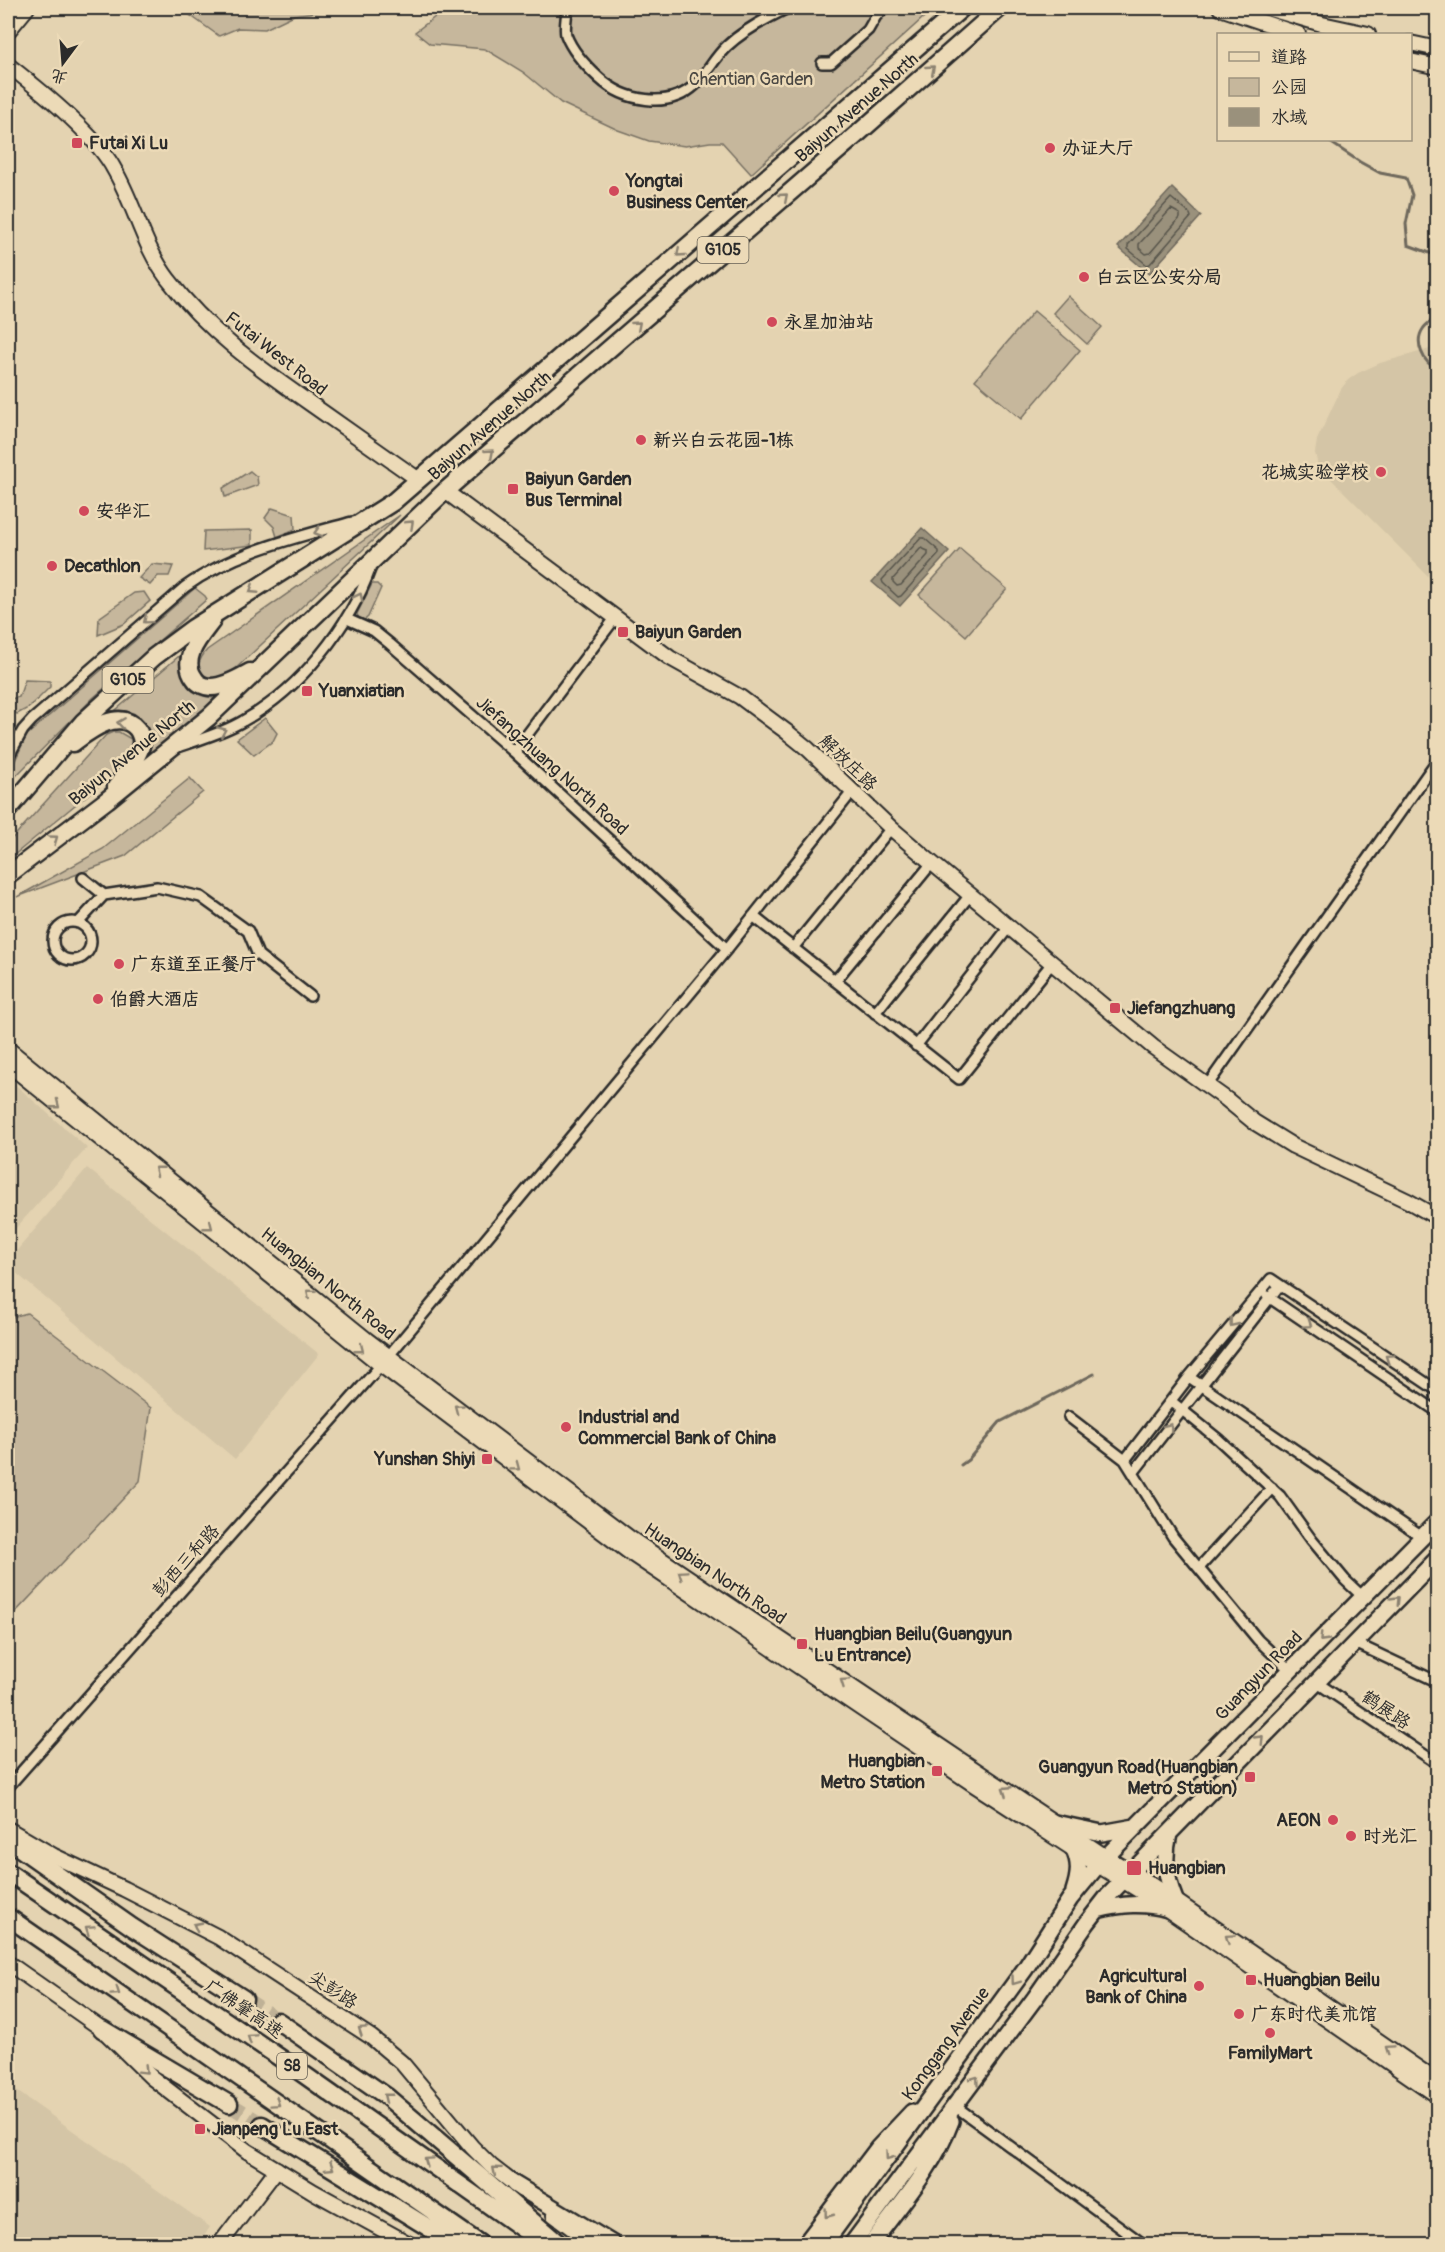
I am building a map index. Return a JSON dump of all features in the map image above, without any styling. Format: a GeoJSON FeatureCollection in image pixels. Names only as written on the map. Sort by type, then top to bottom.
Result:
{"type":"FeatureCollection","features":[{"type":"Feature","properties":{"kind":"highway","name":"Baiyun Avenue North"},"geometry":{"type":"LineString","coordinates":[[8,810],[83,722],[129,679],[172,643],[374,515],[419,480],[962,8]]}},
{"type":"Feature","properties":{"kind":"highway","name":"Baiyun Avenue North"},"geometry":{"type":"LineString","coordinates":[[8,875],[107,800],[208,717],[445,491],[1000,8]]}},
{"type":"Feature","properties":{"kind":"highway"},"geometry":{"type":"LineString","coordinates":[[220,611],[201,635],[192,652],[189,669],[195,681],[209,688],[267,663]]}},
{"type":"Feature","properties":{"kind":"highway"},"geometry":{"type":"LineString","coordinates":[[48,762],[99,726],[114,721],[123,721],[133,725],[138,730],[142,743],[140,750],[107,800]]}},
{"type":"Feature","properties":{"kind":"highway"},"geometry":{"type":"LineString","coordinates":[[8,1840],[132,1927],[244,1999]]}},
{"type":"Feature","properties":{"kind":"highway","name":"广佛肇高速"},"geometry":{"type":"LineString","coordinates":[[8,1872],[288,2064],[544,2244]]}},
{"type":"Feature","properties":{"kind":"highway","name":"S8"},"geometry":{"type":"LineString","coordinates":[[12,1920],[480,2244]]}},
{"type":"Feature","properties":{"kind":"highway"},"geometry":{"type":"LineString","coordinates":[[278,2021],[386,2096],[559,2244]]}},
{"type":"Feature","properties":{"kind":"highway"},"geometry":{"type":"LineString","coordinates":[[102,2029],[229,2103]]}},
{"type":"Feature","properties":{"kind":"highway"},"geometry":{"type":"LineString","coordinates":[[262,2125],[437,2233],[461,2244]]}},
{"type":"Feature","properties":{"kind":"main road","name":"Guangyun Road"},"geometry":{"type":"LineString","coordinates":[[1102,1861],[1437,1521]]}},
{"type":"Feature","properties":{"kind":"main road"},"geometry":{"type":"LineString","coordinates":[[852,2244],[1097,1910],[1437,1558]]}},
{"type":"Feature","properties":{"kind":"main road"},"geometry":{"type":"LineString","coordinates":[[1176,1786],[1196,1806]]}},
{"type":"Feature","properties":{"kind":"main road"},"geometry":{"type":"LineString","coordinates":[[1055,1823],[1102,1833],[1136,1827]]}},
{"type":"Feature","properties":{"kind":"main road"},"geometry":{"type":"LineString","coordinates":[[1097,1910],[1132,1904],[1172,1905],[1165,1865],[1169,1834]]}},
{"type":"Feature","properties":{"kind":"main road"},"geometry":{"type":"LineString","coordinates":[[1073,1848],[1078,1857],[1079,1868],[1073,1896]]}},
{"type":"Feature","properties":{"kind":"main road","name":"Konggang Avenue"},"geometry":{"type":"LineString","coordinates":[[824,2244],[1040,1946],[1073,1896],[1102,1861]]}},
{"type":"Feature","properties":{"kind":"main road"},"geometry":{"type":"LineString","coordinates":[[1040,1946],[1059,1964]]}},
{"type":"Feature","properties":{"kind":"main road"},"geometry":{"type":"LineString","coordinates":[[805,2244],[889,2135],[935,2092]]}},
{"type":"Feature","properties":{"kind":"main road"},"geometry":{"type":"LineString","coordinates":[[871,2244],[936,2152],[950,2124],[955,2106]]}},
{"type":"Feature","properties":{"kind":"main road"},"geometry":{"type":"LineString","coordinates":[[514,2184],[613,2244]]}},
{"type":"Feature","properties":{"kind":"street"},"geometry":{"type":"LineString","coordinates":[[8,31],[27,8]]}},
{"type":"Feature","properties":{"kind":"street"},"geometry":{"type":"LineString","coordinates":[[567,8],[566,34],[576,52],[608,86],[625,95],[643,99],[665,99],[681,95],[695,85],[725,48],[743,33],[788,8]]}},
{"type":"Feature","properties":{"kind":"street"},"geometry":{"type":"LineString","coordinates":[[822,63],[831,63],[868,30],[884,8]]}},
{"type":"Feature","properties":{"kind":"street"},"geometry":{"type":"LineString","coordinates":[[1220,8],[1295,33]]}},
{"type":"Feature","properties":{"kind":"street"},"geometry":{"type":"LineString","coordinates":[[1267,8],[1364,33]]}},
{"type":"Feature","properties":{"kind":"street"},"geometry":{"type":"LineString","coordinates":[[1412,43],[1437,49]]}},
{"type":"Feature","properties":{"kind":"street"},"geometry":{"type":"LineString","coordinates":[[1412,61],[1437,67]]}},
{"type":"Feature","properties":{"kind":"street","name":"Futai West Road"},"geometry":{"type":"LineString","coordinates":[[8,65],[102,150],[126,192],[147,246],[156,262],[188,303],[224,341],[419,480]]}},
{"type":"Feature","properties":{"kind":"street","name":"解放庄路"},"geometry":{"type":"LineString","coordinates":[[445,491],[669,658],[762,713],[808,749],[891,828],[1052,963],[1160,1052],[1274,1136],[1408,1201],[1437,1218]]}},
{"type":"Feature","properties":{"kind":"street"},"geometry":{"type":"LineString","coordinates":[[8,757],[23,730],[50,703],[202,575],[269,546],[374,515]]}},
{"type":"Feature","properties":{"kind":"street"},"geometry":{"type":"LineString","coordinates":[[168,751],[231,727],[280,696],[314,660],[347,619],[362,590],[374,557]]}},
{"type":"Feature","properties":{"kind":"street"},"geometry":{"type":"LineString","coordinates":[[514,752],[616,617]]}},
{"type":"Feature","properties":{"kind":"street","name":"Jiefangzhuang North Road"},"geometry":{"type":"LineString","coordinates":[[347,619],[364,626],[382,638],[514,752],[727,949]]}},
{"type":"Feature","properties":{"kind":"street"},"geometry":{"type":"LineString","coordinates":[[1208,1086],[1437,759]]}},
{"type":"Feature","properties":{"kind":"street","name":"彭西三和路"},"geometry":{"type":"LineString","coordinates":[[8,1786],[384,1361],[727,949],[852,792]]}},
{"type":"Feature","properties":{"kind":"street"},"geometry":{"type":"LineString","coordinates":[[794,948],[891,828]]}},
{"type":"Feature","properties":{"kind":"street"},"geometry":{"type":"LineString","coordinates":[[835,981],[932,863]]}},
{"type":"Feature","properties":{"kind":"street"},"geometry":{"type":"LineString","coordinates":[[83,878],[104,895]]}},
{"type":"Feature","properties":{"kind":"street"},"geometry":{"type":"LineString","coordinates":[[78,923],[104,895],[157,887],[201,897],[248,931],[258,956],[310,996]]}},
{"type":"Feature","properties":{"kind":"street"},"geometry":{"type":"LineString","coordinates":[[875,1013],[970,895]]}},
{"type":"Feature","properties":{"kind":"street"},"geometry":{"type":"LineString","coordinates":[[753,916],[959,1079],[1052,963]]}},
{"type":"Feature","properties":{"kind":"street"},"geometry":{"type":"LineString","coordinates":[[72,922],[78,923],[88,930],[90,948],[83,958],[64,959],[54,950],[53,937],[60,926],[72,922]]}},
{"type":"Feature","properties":{"kind":"street"},"geometry":{"type":"LineString","coordinates":[[916,1046],[1009,927]]}},
{"type":"Feature","properties":{"kind":"street","name":"Huangbian North Road"},"geometry":{"type":"LineString","coordinates":[[8,1049],[384,1361],[651,1552],[1055,1823],[1102,1861]]}},
{"type":"Feature","properties":{"kind":"street","name":"Huangbian North Road"},"geometry":{"type":"LineString","coordinates":[[8,1064],[629,1552],[976,1786],[1073,1848],[1128,1876],[1437,2082]]}},
{"type":"Feature","properties":{"kind":"street"},"geometry":{"type":"LineString","coordinates":[[1125,1460],[1271,1279],[1437,1391]]}},
{"type":"Feature","properties":{"kind":"street"},"geometry":{"type":"LineString","coordinates":[[1133,1473],[1280,1285]]}},
{"type":"Feature","properties":{"kind":"street"},"geometry":{"type":"LineString","coordinates":[[1260,1291],[1437,1412]]}},
{"type":"Feature","properties":{"kind":"street"},"geometry":{"type":"LineString","coordinates":[[1190,1377],[1422,1537]]}},
{"type":"Feature","properties":{"kind":"street"},"geometry":{"type":"LineString","coordinates":[[1171,1401],[1218,1439],[1280,1496],[1324,1556],[1363,1597]]}},
{"type":"Feature","properties":{"kind":"street"},"geometry":{"type":"LineString","coordinates":[[1069,1417],[1125,1460],[1173,1537],[1258,1641],[1291,1671]]}},
{"type":"Feature","properties":{"kind":"street"},"geometry":{"type":"LineString","coordinates":[[1199,1568],[1272,1488]]}},
{"type":"Feature","properties":{"kind":"street"},"geometry":{"type":"LineString","coordinates":[[1355,1643],[1437,1682]]}},
{"type":"Feature","properties":{"kind":"street","name":"鹤展路"},"geometry":{"type":"LineString","coordinates":[[1316,1682],[1437,1764]]}},
{"type":"Feature","properties":{"kind":"street","name":"尖彭路"},"geometry":{"type":"LineString","coordinates":[[8,1829],[54,1856],[124,1888],[218,1937],[371,2037],[402,2063],[472,2147],[514,2184],[592,2244]]}},
{"type":"Feature","properties":{"kind":"street","name":"Huangbian North Road"},"geometry":{"type":"LineString","coordinates":[[1172,1905],[1437,2096]]}},
{"type":"Feature","properties":{"kind":"street"},"geometry":{"type":"LineString","coordinates":[[8,1963],[102,2029],[151,2077],[224,2134],[277,2169],[409,2244]]}},
{"type":"Feature","properties":{"kind":"street"},"geometry":{"type":"LineString","coordinates":[[955,2106],[1143,2244]]}},
{"type":"Feature","properties":{"kind":"street"},"geometry":{"type":"LineString","coordinates":[[220,2244],[277,2169]]}},
{"type":"Feature","properties":{"kind":"shaded area","name":"花城实验学校"},"geometry":{"type":"Polygon","coordinates":[[[1437,347],[1437,585],[1318,466],[1315,453],[1317,440],[1341,389],[1348,380],[1380,363],[1437,347]]]}},
{"type":"Feature","properties":{"kind":"shaded area"},"geometry":{"type":"Polygon","coordinates":[[[10,1080],[87,1148],[8,1237],[8,1082],[10,1080]]]}},
{"type":"Feature","properties":{"kind":"shaded area"},"geometry":{"type":"Polygon","coordinates":[[[87,1168],[319,1354],[235,1459],[8,1266],[8,1261],[87,1168]]]}},
{"type":"Feature","properties":{"kind":"shaded area"},"geometry":{"type":"Polygon","coordinates":[[[8,2085],[210,2227],[199,2244],[8,2244],[8,2085]]]}},
{"type":"Feature","properties":{"kind":"green space"},"geometry":{"type":"Polygon","coordinates":[[[180,8],[344,8],[294,15],[265,29],[238,28],[219,36],[180,8]]]}},
{"type":"Feature","properties":{"kind":"green space","name":"Chentian Garden"},"geometry":{"type":"Polygon","coordinates":[[[447,8],[934,8],[751,174],[722,142],[685,146],[649,141],[618,130],[561,103],[523,72],[485,49],[430,44],[415,32],[447,8]]]}},
{"type":"Feature","properties":{"kind":"green space"},"geometry":{"type":"Polygon","coordinates":[[[1068,296],[1102,327],[1087,344],[1053,313],[1068,296]]]}},
{"type":"Feature","properties":{"kind":"green space"},"geometry":{"type":"Polygon","coordinates":[[[1034,311],[1080,350],[1021,419],[975,380],[1034,311]]]}},
{"type":"Feature","properties":{"kind":"green space"},"geometry":{"type":"Polygon","coordinates":[[[250,471],[257,477],[258,485],[225,497],[223,488],[250,471]]]}},
{"type":"Feature","properties":{"kind":"green space"},"geometry":{"type":"Polygon","coordinates":[[[272,508],[294,515],[295,529],[277,537],[274,527],[265,518],[272,508]]]}},
{"type":"Feature","properties":{"kind":"green space"},"geometry":{"type":"Polygon","coordinates":[[[400,515],[232,672],[216,678],[203,675],[199,665],[207,650],[400,515]]]}},
{"type":"Feature","properties":{"kind":"green space"},"geometry":{"type":"Polygon","coordinates":[[[252,530],[252,545],[203,551],[204,531],[252,530]]]}},
{"type":"Feature","properties":{"kind":"green space"},"geometry":{"type":"Polygon","coordinates":[[[960,549],[1007,589],[966,636],[919,595],[960,549]]]}},
{"type":"Feature","properties":{"kind":"green space"},"geometry":{"type":"Polygon","coordinates":[[[152,564],[173,566],[169,576],[158,576],[150,585],[139,578],[152,564]]]}},
{"type":"Feature","properties":{"kind":"green space"},"geometry":{"type":"Polygon","coordinates":[[[372,584],[377,584],[381,588],[368,617],[363,621],[357,614],[372,584]]]}},
{"type":"Feature","properties":{"kind":"green space"},"geometry":{"type":"Polygon","coordinates":[[[195,588],[207,599],[93,698],[8,784],[8,777],[26,736],[195,588]]]}},
{"type":"Feature","properties":{"kind":"green space"},"geometry":{"type":"Polygon","coordinates":[[[144,592],[150,601],[124,624],[98,635],[99,618],[134,593],[144,592]]]}},
{"type":"Feature","properties":{"kind":"green space"},"geometry":{"type":"Polygon","coordinates":[[[179,656],[181,671],[188,687],[216,701],[146,760],[144,757],[148,749],[110,715],[179,656]]]}},
{"type":"Feature","properties":{"kind":"green space"},"geometry":{"type":"Polygon","coordinates":[[[25,680],[50,681],[50,687],[30,707],[17,714],[9,708],[10,699],[19,697],[25,680]]]}},
{"type":"Feature","properties":{"kind":"green space"},"geometry":{"type":"Polygon","coordinates":[[[265,718],[277,733],[273,741],[254,755],[237,739],[265,718]]]}},
{"type":"Feature","properties":{"kind":"green space"},"geometry":{"type":"Polygon","coordinates":[[[119,732],[131,739],[130,757],[120,768],[8,860],[8,843],[106,735],[119,732]]]}},
{"type":"Feature","properties":{"kind":"green space"},"geometry":{"type":"Polygon","coordinates":[[[190,778],[203,792],[125,856],[17,897],[103,849],[190,778]]]}},
{"type":"Feature","properties":{"kind":"green space"},"geometry":{"type":"Polygon","coordinates":[[[27,1313],[151,1408],[140,1481],[8,1620],[8,1318],[27,1313]]]}},
{"type":"Feature","properties":{"kind":"water"},"geometry":{"type":"Polygon","coordinates":[[[1172,188],[1201,216],[1149,274],[1118,247],[1172,188]]]}},
{"type":"Feature","properties":{"kind":"water"},"geometry":{"type":"Polygon","coordinates":[[[922,528],[949,552],[900,606],[872,582],[922,528]]]}},
{"type":"Feature","properties":{"kind":"waterway"},"geometry":{"type":"LineString","coordinates":[[1328,141],[1380,173],[1406,178],[1412,195],[1406,224],[1408,245],[1438,256]]}},
{"type":"Feature","properties":{"kind":"waterway"},"geometry":{"type":"LineString","coordinates":[[1438,316],[1424,327],[1419,340],[1424,358],[1438,369]]}},
{"type":"Feature","properties":{"kind":"waterway"},"geometry":{"type":"LineString","coordinates":[[961,1465],[968,1460],[1000,1422],[1094,1374]]}},
{"type":"Feature","properties":{"kind":"tunnel"},"geometry":{"type":"LineString","coordinates":[[244,1999],[278,2021]]}},
{"type":"Feature","properties":{"kind":"tunnel"},"geometry":{"type":"LineString","coordinates":[[229,2104],[262,2125]]}},
{"type":"Feature","properties":{"kind":"place","name":"Futai Xi Lu"},"geometry":{"type":"Point","coordinates":[77,143]}},
{"type":"Feature","properties":{"kind":"place","name":"办证大厅"},"geometry":{"type":"Point","coordinates":[1050,148]}},
{"type":"Feature","properties":{"kind":"place","name":"Yongtai Business Center"},"geometry":{"type":"Point","coordinates":[614,191]}},
{"type":"Feature","properties":{"kind":"place","name":"白云区公安分局"},"geometry":{"type":"Point","coordinates":[1084,277]}},
{"type":"Feature","properties":{"kind":"place","name":"永星加油站"},"geometry":{"type":"Point","coordinates":[772,322]}},
{"type":"Feature","properties":{"kind":"place","name":"新兴白云花园-1栋"},"geometry":{"type":"Point","coordinates":[641,440]}},
{"type":"Feature","properties":{"kind":"place","name":"花城实验学校"},"geometry":{"type":"Point","coordinates":[1381,472]}},
{"type":"Feature","properties":{"kind":"place","name":"Baiyun Garden Bus Terminal"},"geometry":{"type":"Point","coordinates":[513,489]}},
{"type":"Feature","properties":{"kind":"place","name":"安华汇"},"geometry":{"type":"Point","coordinates":[84,511]}},
{"type":"Feature","properties":{"kind":"place","name":"Decathlon"},"geometry":{"type":"Point","coordinates":[52,566]}},
{"type":"Feature","properties":{"kind":"place","name":"Baiyun Garden"},"geometry":{"type":"Point","coordinates":[623,632]}},
{"type":"Feature","properties":{"kind":"place","name":"Yuanxiatian"},"geometry":{"type":"Point","coordinates":[307,691]}},
{"type":"Feature","properties":{"kind":"place","name":"广东道至正餐厅"},"geometry":{"type":"Point","coordinates":[119,964]}},
{"type":"Feature","properties":{"kind":"place","name":"伯爵大酒店"},"geometry":{"type":"Point","coordinates":[98,999]}},
{"type":"Feature","properties":{"kind":"place","name":"Jiefangzhuang"},"geometry":{"type":"Point","coordinates":[1115,1008]}},
{"type":"Feature","properties":{"kind":"place","name":"Industrial and Commercial Bank of China"},"geometry":{"type":"Point","coordinates":[566,1427]}},
{"type":"Feature","properties":{"kind":"place","name":"Yunshan Shiyi"},"geometry":{"type":"Point","coordinates":[487,1459]}},
{"type":"Feature","properties":{"kind":"place","name":"Huangbian Beilu(Guangyun Lu Entrance)"},"geometry":{"type":"Point","coordinates":[802,1644]}},
{"type":"Feature","properties":{"kind":"place","name":"Huangbian Metro Station"},"geometry":{"type":"Point","coordinates":[937,1771]}},
{"type":"Feature","properties":{"kind":"place","name":"Guangyun Road(Huangbian Metro Station)"},"geometry":{"type":"Point","coordinates":[1250,1777]}},
{"type":"Feature","properties":{"kind":"place","name":"AEON"},"geometry":{"type":"Point","coordinates":[1333,1820]}},
{"type":"Feature","properties":{"kind":"place","name":"时光汇"},"geometry":{"type":"Point","coordinates":[1351,1836]}},
{"type":"Feature","properties":{"kind":"place","name":"Huangbian"},"geometry":{"type":"Point","coordinates":[1134,1868]}},
{"type":"Feature","properties":{"kind":"place","name":"Huangbian Beilu"},"geometry":{"type":"Point","coordinates":[1251,1980]}},
{"type":"Feature","properties":{"kind":"place","name":"Agricultural Bank of China"},"geometry":{"type":"Point","coordinates":[1199,1986]}},
{"type":"Feature","properties":{"kind":"place","name":"广东时代美术馆"},"geometry":{"type":"Point","coordinates":[1239,2014]}},
{"type":"Feature","properties":{"kind":"place","name":"FamilyMart"},"geometry":{"type":"Point","coordinates":[1270,2033]}},
{"type":"Feature","properties":{"kind":"place","name":"Jianpeng Lu East"},"geometry":{"type":"Point","coordinates":[200,2129]}}]}
